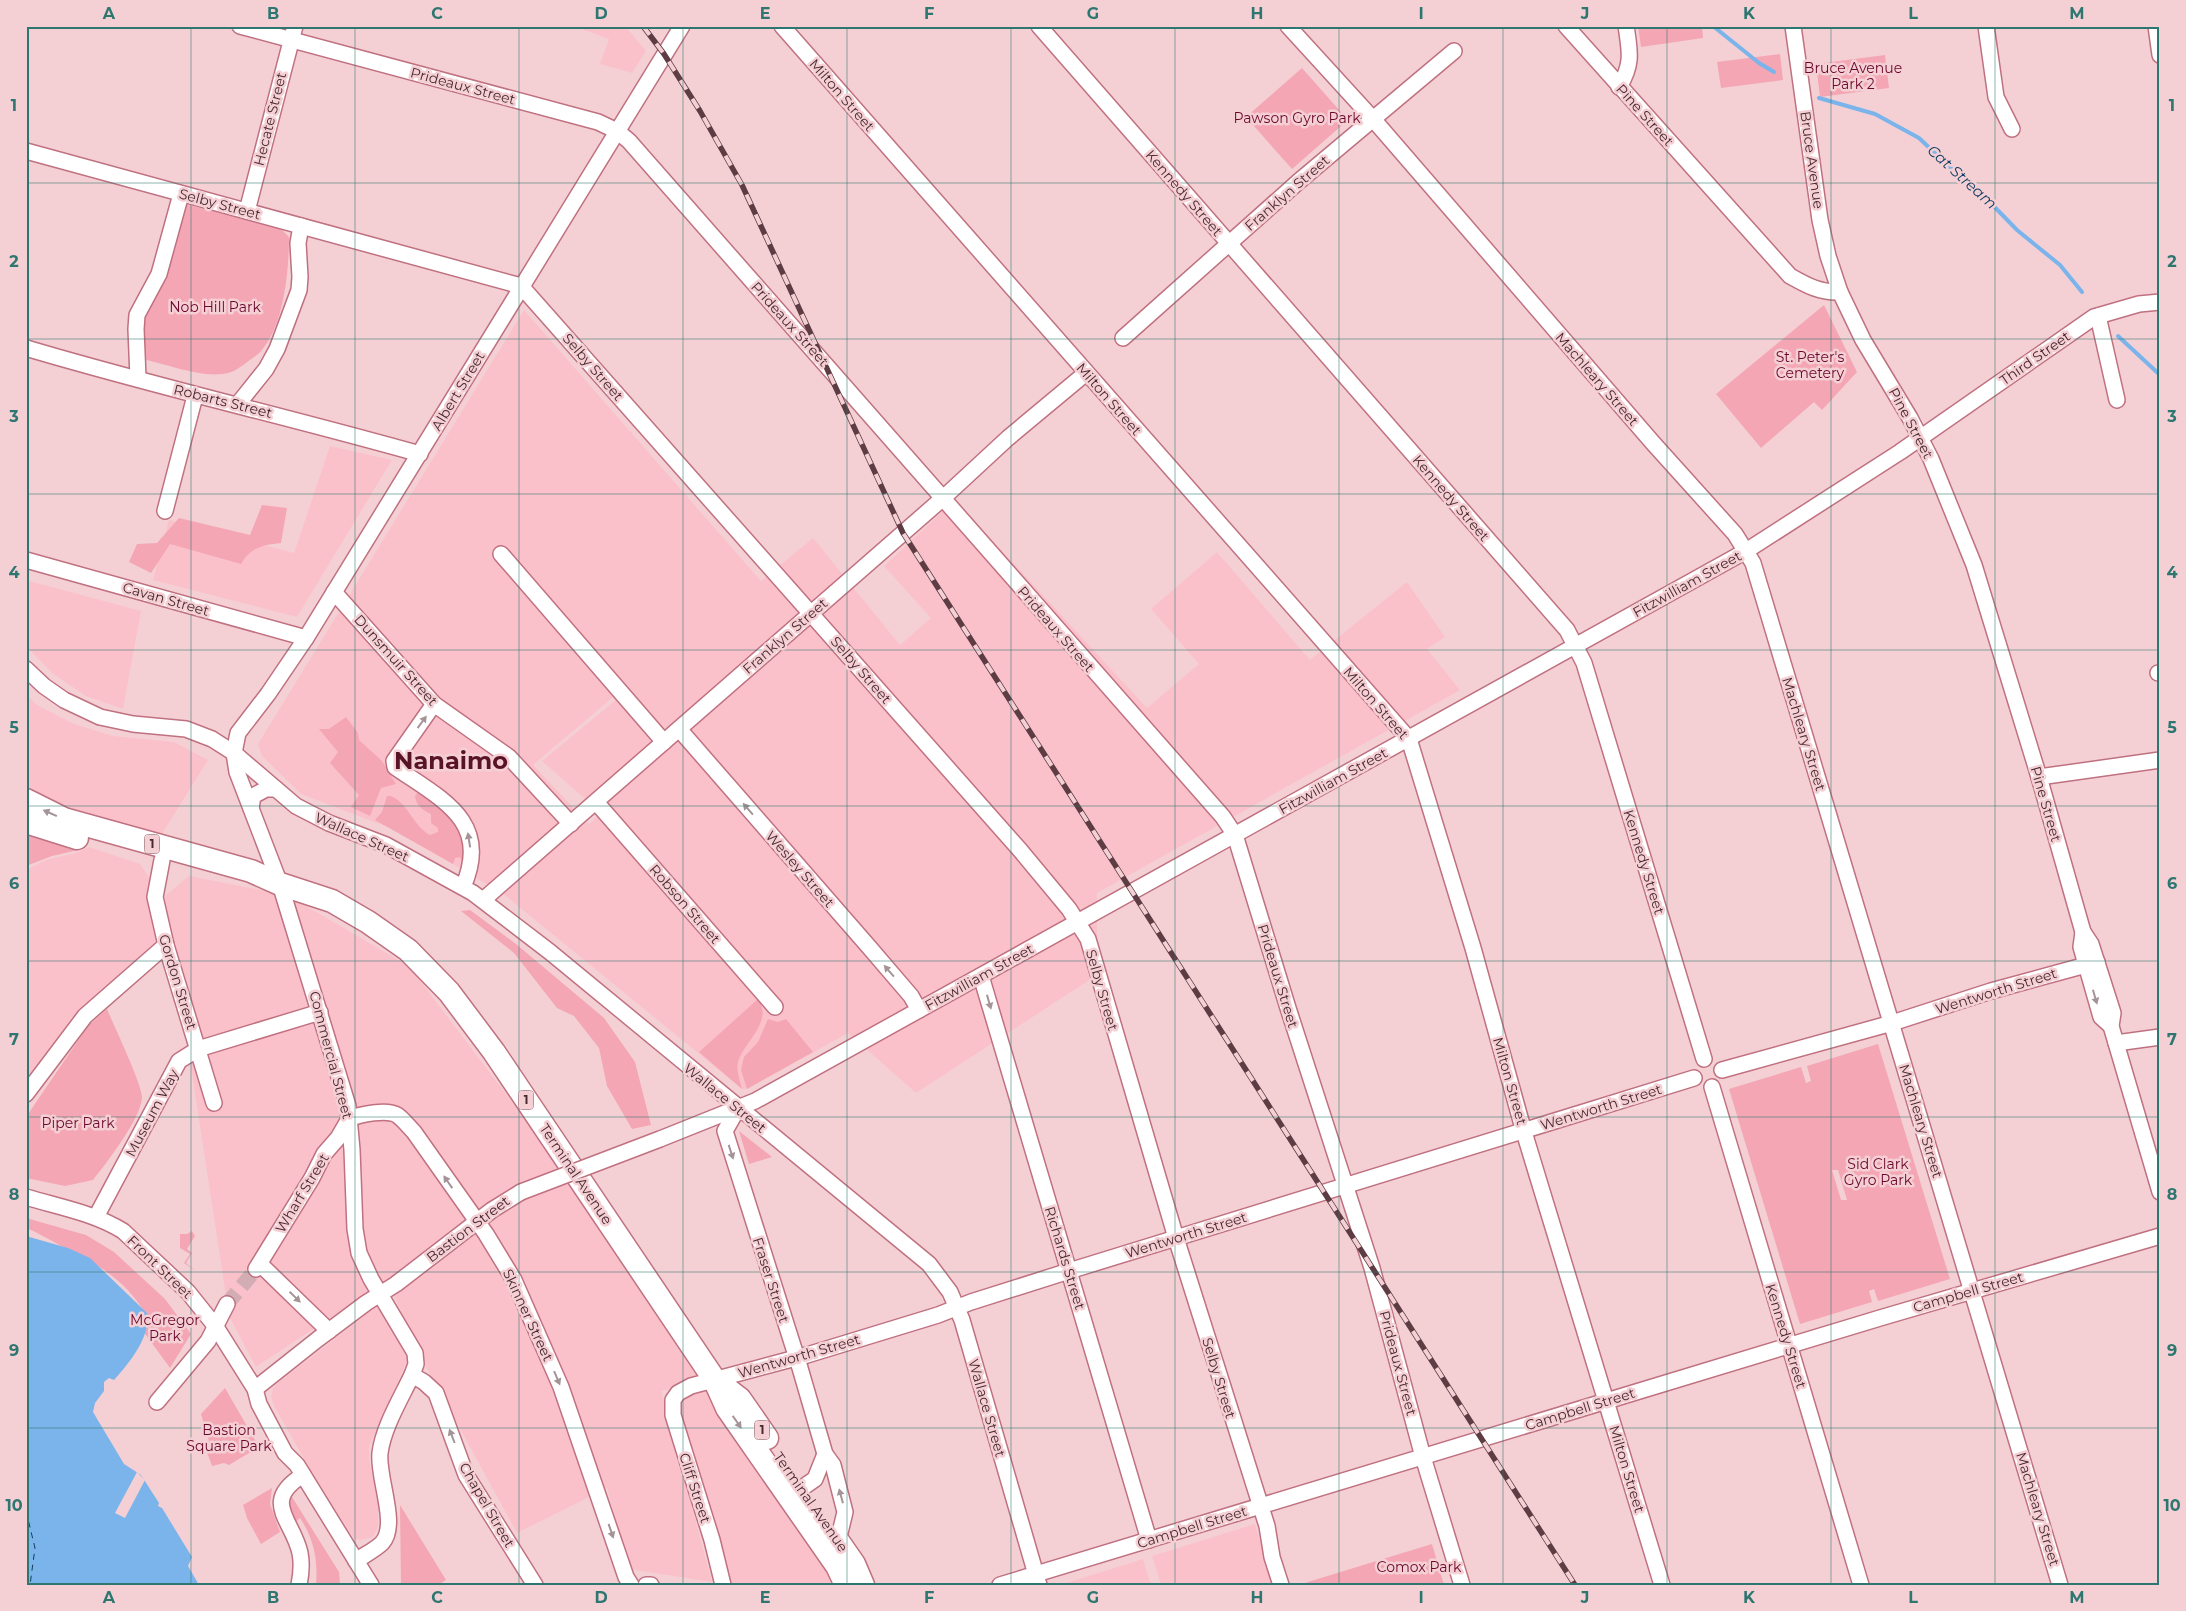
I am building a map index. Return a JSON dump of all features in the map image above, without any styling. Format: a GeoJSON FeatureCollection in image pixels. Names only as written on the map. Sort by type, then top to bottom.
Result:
{"type":"FeatureCollection","features":[{"type":"Feature","properties":{"kind":"highway","name":"Terminal Avenue"},"geometry":{"type":"LineString","coordinates":[[26,800],[64,819],[251,871],[280,884],[332,901],[382,931],[408,950],[450,992],[494,1052],[714,1379],[727,1408],[837,1566],[846,1585]]}},
{"type":"Feature","properties":{"kind":"highway","name":"Terminal Avenue"},"geometry":{"type":"LineString","coordinates":[[26,822],[257,884],[280,884]]}},
{"type":"Feature","properties":{"kind":"highway","name":"Terminal Avenue"},"geometry":{"type":"LineString","coordinates":[[714,1379],[740,1399],[854,1564],[863,1585]]}},
{"type":"Feature","properties":{"kind":"street","name":"Prideaux Street"},"geometry":{"type":"LineString","coordinates":[[240,26],[292,33],[598,122],[617,131],[629,141],[1102,682],[1179,766],[1235,835],[1288,1008],[1372,1268],[1423,1457],[1462,1585]]}},
{"type":"Feature","properties":{"kind":"street","name":"Albert Street"},"geometry":{"type":"LineString","coordinates":[[234,753],[238,733],[306,638],[682,26]]}},
{"type":"Feature","properties":{"kind":"street","name":"Milton Street"},"geometry":{"type":"LineString","coordinates":[[782,26],[1409,739],[1470,939],[1524,1132],[1662,1585]]}},
{"type":"Feature","properties":{"kind":"street","name":"Kennedy Street"},"geometry":{"type":"LineString","coordinates":[[1039,26],[1567,630],[1584,663],[1704,1059]]}},
{"type":"Feature","properties":{"kind":"street","name":"Machleary Street"},"geometry":{"type":"LineString","coordinates":[[1288,26],[1373,119],[1653,443],[1735,534],[1755,568],[2060,1585]]}},
{"type":"Feature","properties":{"kind":"street","name":"Pine Street"},"geometry":{"type":"LineString","coordinates":[[1566,26],[1790,276],[1808,286],[1827,293],[1840,292],[1863,340],[1920,437],[1974,565],[2039,777],[2083,932],[2091,944],[2092,963],[2113,1013],[2111,1026],[2160,1192]]}},
{"type":"Feature","properties":{"kind":"street"},"geometry":{"type":"LineString","coordinates":[[1619,87],[1628,72],[1630,52],[1626,26]]}},
{"type":"Feature","properties":{"kind":"street","name":"Bruce Avenue"},"geometry":{"type":"LineString","coordinates":[[1794,26],[1820,220],[1828,256],[1840,292]]}},
{"type":"Feature","properties":{"kind":"street"},"geometry":{"type":"LineString","coordinates":[[1986,26],[1996,97],[2012,129]]}},
{"type":"Feature","properties":{"kind":"street"},"geometry":{"type":"LineString","coordinates":[[2156,26],[2160,55]]}},
{"type":"Feature","properties":{"kind":"street","name":"Hecate Street"},"geometry":{"type":"LineString","coordinates":[[247,212],[292,33]]}},
{"type":"Feature","properties":{"kind":"street","name":"Franklyn Street"},"geometry":{"type":"LineString","coordinates":[[1123,338],[1298,182],[1454,50]]}},
{"type":"Feature","properties":{"kind":"street","name":"Selby Street"},"geometry":{"type":"LineString","coordinates":[[26,150],[521,286],[1020,850],[1078,922],[1088,939],[1176,1238],[1260,1507],[1281,1585]]}},
{"type":"Feature","properties":{"kind":"street"},"geometry":{"type":"LineString","coordinates":[[138,378],[137,315],[159,274],[181,194]]}},
{"type":"Feature","properties":{"kind":"street"},"geometry":{"type":"LineString","coordinates":[[238,404],[266,369],[277,349],[299,290],[298,243],[301,226]]}},
{"type":"Feature","properties":{"kind":"street","name":"Third Street"},"geometry":{"type":"LineString","coordinates":[[1920,437],[2098,316],[2139,304],[2160,302]]}},
{"type":"Feature","properties":{"kind":"street"},"geometry":{"type":"LineString","coordinates":[[2098,316],[2117,400]]}},
{"type":"Feature","properties":{"kind":"street","name":"Robarts Street"},"geometry":{"type":"LineString","coordinates":[[26,348],[138,378],[195,396],[238,404],[420,454]]}},
{"type":"Feature","properties":{"kind":"street","name":"Franklyn Street"},"geometry":{"type":"LineString","coordinates":[[483,900],[942,499],[1008,438],[1086,373]]}},
{"type":"Feature","properties":{"kind":"street"},"geometry":{"type":"LineString","coordinates":[[165,511],[195,396]]}},
{"type":"Feature","properties":{"kind":"street","name":"Fitzwilliam Street"},"geometry":{"type":"LineString","coordinates":[[738,1108],[755,1101],[1746,551],[1920,437]]}},
{"type":"Feature","properties":{"kind":"street"},"geometry":{"type":"LineString","coordinates":[[501,554],[664,742]]}},
{"type":"Feature","properties":{"kind":"street","name":"Cavan Street"},"geometry":{"type":"LineString","coordinates":[[26,560],[306,638]]}},
{"type":"Feature","properties":{"kind":"street","name":"Dunsmuir Street"},"geometry":{"type":"LineString","coordinates":[[334,592],[434,704],[509,757],[571,824]]}},
{"type":"Feature","properties":{"kind":"street","name":"Wallace Street"},"geometry":{"type":"LineString","coordinates":[[26,669],[44,686],[64,700],[91,714],[133,724],[186,729],[212,739],[234,753],[296,806],[329,823],[386,845],[483,900],[929,1264],[944,1282],[965,1330],[1038,1579]]}},
{"type":"Feature","properties":{"kind":"street"},"geometry":{"type":"LineString","coordinates":[[434,704],[394,761],[395,767],[454,808],[466,825],[470,846],[471,870],[463,887]]}},
{"type":"Feature","properties":{"kind":"street","name":"Wesley Street"},"geometry":{"type":"LineString","coordinates":[[679,729],[911,996],[919,1010]]}},
{"type":"Feature","properties":{"kind":"street","name":"Commercial Street"},"geometry":{"type":"LineString","coordinates":[[234,753],[237,772],[280,884],[348,1106],[356,1241],[362,1261],[412,1345],[416,1364],[412,1375]]}},
{"type":"Feature","properties":{"kind":"street"},"geometry":{"type":"LineString","coordinates":[[2039,777],[2160,760]]}},
{"type":"Feature","properties":{"kind":"street"},"geometry":{"type":"LineString","coordinates":[[251,808],[253,796],[259,791],[276,789]]}},
{"type":"Feature","properties":{"kind":"street","name":"Robson Street"},"geometry":{"type":"LineString","coordinates":[[596,802],[775,1007]]}},
{"type":"Feature","properties":{"kind":"street","name":"Gordon Street"},"geometry":{"type":"LineString","coordinates":[[162,860],[154,897],[166,945],[214,1103]]}},
{"type":"Feature","properties":{"kind":"street"},"geometry":{"type":"LineString","coordinates":[[26,1094],[85,1016],[166,945]]}},
{"type":"Feature","properties":{"kind":"street","name":"Wentworth Street"},"geometry":{"type":"LineString","coordinates":[[1722,1070],[1892,1023],[1991,991],[2092,963]]}},
{"type":"Feature","properties":{"kind":"street","name":"Richards Street"},"geometry":{"type":"LineString","coordinates":[[981,976],[1150,1540]]}},
{"type":"Feature","properties":{"kind":"street","name":"Museum Way"},"geometry":{"type":"LineString","coordinates":[[96,1217],[179,1061],[198,1048],[320,1012]]}},
{"type":"Feature","properties":{"kind":"street"},"geometry":{"type":"LineString","coordinates":[[2116,1043],[2160,1037]]}},
{"type":"Feature","properties":{"kind":"street"},"geometry":{"type":"LineString","coordinates":[[1704,1059],[1715,1060],[1722,1070],[1720,1081],[1712,1087],[1703,1087],[1694,1078],[1694,1068],[1704,1059]]}},
{"type":"Feature","properties":{"kind":"street","name":"Wentworth Street"},"geometry":{"type":"LineString","coordinates":[[678,1393],[691,1386],[796,1358],[938,1315],[1069,1271],[1694,1078]]}},
{"type":"Feature","properties":{"kind":"street","name":"Kennedy Street"},"geometry":{"type":"LineString","coordinates":[[1712,1087],[1860,1585]]}},
{"type":"Feature","properties":{"kind":"street","name":"Bastion Street"},"geometry":{"type":"LineString","coordinates":[[255,1389],[329,1331],[499,1205],[521,1192],[738,1108]]}},
{"type":"Feature","properties":{"kind":"street","name":"Fraser Street"},"geometry":{"type":"LineString","coordinates":[[738,1108],[724,1131],[825,1454],[833,1465],[845,1512],[838,1541]]}},
{"type":"Feature","properties":{"kind":"street","name":"Skinner Street"},"geometry":{"type":"LineString","coordinates":[[350,1118],[363,1113],[395,1114],[401,1118],[414,1132],[508,1269],[561,1387],[626,1577],[631,1585]]}},
{"type":"Feature","properties":{"kind":"street","name":"Wharf Street"},"geometry":{"type":"LineString","coordinates":[[329,1331],[258,1267],[312,1178],[324,1154],[338,1138],[350,1118]]}},
{"type":"Feature","properties":{"kind":"street","name":"Front Street"},"geometry":{"type":"LineString","coordinates":[[26,1197],[96,1217],[123,1231],[188,1292],[216,1327],[255,1389],[260,1406],[285,1453],[300,1470],[371,1585]]}},
{"type":"Feature","properties":{"kind":"street","name":"Campbell Street"},"geometry":{"type":"LineString","coordinates":[[1000,1585],[1038,1579],[1150,1540],[1788,1346],[2160,1236]]}},
{"type":"Feature","properties":{"kind":"street"},"geometry":{"type":"LineString","coordinates":[[157,1402],[204,1346],[227,1304]]}},
{"type":"Feature","properties":{"kind":"street"},"geometry":{"type":"LineString","coordinates":[[356,1561],[381,1544],[386,1537],[388,1528],[380,1455],[382,1440],[412,1375]]}},
{"type":"Feature","properties":{"kind":"street","name":"Chapel Street"},"geometry":{"type":"LineString","coordinates":[[412,1375],[424,1382],[436,1393],[466,1475],[535,1585]]}},
{"type":"Feature","properties":{"kind":"street","name":"Cliff Street"},"geometry":{"type":"LineString","coordinates":[[678,1393],[673,1400],[673,1415],[712,1540],[723,1585]]}},
{"type":"Feature","properties":{"kind":"street"},"geometry":{"type":"LineString","coordinates":[[802,1488],[815,1479],[825,1454]]}},
{"type":"Feature","properties":{"kind":"street"},"geometry":{"type":"LineString","coordinates":[[298,1585],[301,1568],[300,1553],[284,1519],[281,1498],[300,1470]]}},
{"type":"Feature","properties":{"kind":"street"},"geometry":{"type":"LineString","coordinates":[[646,1585],[652,1585]]}},
{"type":"Feature","properties":{"kind":"shaded area"},"geometry":{"type":"Polygon","coordinates":[[[573,26],[625,26],[646,51],[632,73],[600,64],[609,39],[573,26]]]}},
{"type":"Feature","properties":{"kind":"shaded area"},"geometry":{"type":"Polygon","coordinates":[[[524,310],[761,581],[813,538],[900,645],[931,618],[884,566],[955,500],[1147,708],[1199,664],[1151,609],[1217,552],[1310,660],[1407,582],[1445,637],[1427,649],[1460,690],[1097,893],[1097,975],[916,1093],[848,1033],[747,1089],[742,1089],[506,896],[398,831],[301,794],[262,756],[258,744],[524,310]],[[613,697],[533,765],[589,824],[601,813],[542,761],[616,700],[613,697]]]}},
{"type":"Feature","properties":{"kind":"shaded area"},"geometry":{"type":"Polygon","coordinates":[[[330,446],[392,460],[297,617],[153,580],[169,520],[294,553],[330,446]]]}},
{"type":"Feature","properties":{"kind":"shaded area"},"geometry":{"type":"Polygon","coordinates":[[[26,580],[141,611],[123,709],[86,696],[52,673],[26,646],[26,580]]]}},
{"type":"Feature","properties":{"kind":"shaded area"},"geometry":{"type":"Polygon","coordinates":[[[26,694],[37,705],[74,724],[113,736],[174,742],[208,760],[160,837],[64,809],[26,785],[26,694]]]}},
{"type":"Feature","properties":{"kind":"shaded area"},"geometry":{"type":"Polygon","coordinates":[[[89,847],[140,864],[149,877],[154,889],[168,939],[26,1089],[26,870],[46,860],[76,853],[89,847]]]}},
{"type":"Feature","properties":{"kind":"shaded area"},"geometry":{"type":"Polygon","coordinates":[[[189,876],[287,895],[409,966],[559,1164],[846,1585],[723,1585],[671,1407],[698,1383],[661,1391],[712,1582],[629,1569],[607,1488],[517,1533],[421,1357],[387,1280],[256,1367],[229,1316],[165,896],[189,876]]]}},
{"type":"Feature","properties":{"kind":"shaded area"},"geometry":{"type":"Polygon","coordinates":[[[376,1307],[381,1310],[408,1359],[369,1446],[369,1459],[378,1504],[378,1527],[373,1537],[360,1540],[355,1539],[349,1531],[310,1469],[274,1406],[271,1396],[273,1388],[279,1382],[376,1307]]]}},
{"type":"Feature","properties":{"kind":"shaded area"},"geometry":{"type":"Polygon","coordinates":[[[1255,1524],[1273,1585],[1161,1585],[1152,1556],[1255,1524]]]}},
{"type":"Feature","properties":{"kind":"shaded area"},"geometry":{"type":"Polygon","coordinates":[[[1143,1559],[1151,1585],[1060,1585],[1143,1559]]]}},
{"type":"Feature","properties":{"kind":"green space"},"geometry":{"type":"Polygon","coordinates":[[[1638,26],[1702,26],[1703,38],[1641,47],[1638,26]]]}},
{"type":"Feature","properties":{"kind":"green space"},"geometry":{"type":"Polygon","coordinates":[[[1780,54],[1783,80],[1721,88],[1717,62],[1780,54]]]}},
{"type":"Feature","properties":{"kind":"green space","name":"Bruce Avenue Park 2"},"geometry":{"type":"Polygon","coordinates":[[[1885,55],[1889,88],[1820,97],[1816,64],[1885,55]]]}},
{"type":"Feature","properties":{"kind":"green space","name":"Pawson Gyro Park"},"geometry":{"type":"Polygon","coordinates":[[[1302,68],[1348,120],[1292,169],[1246,117],[1302,68]]]}},
{"type":"Feature","properties":{"kind":"green space","name":"Nob Hill Park"},"geometry":{"type":"Polygon","coordinates":[[[188,205],[280,228],[289,237],[284,297],[275,327],[261,351],[232,372],[204,374],[184,370],[147,360],[140,353],[144,305],[183,208],[188,205]]]}},
{"type":"Feature","properties":{"kind":"green space","name":"St. Peter's Cemetery"},"geometry":{"type":"Polygon","coordinates":[[[1824,305],[1857,372],[1822,410],[1814,402],[1761,448],[1716,394],[1824,305]]]}},
{"type":"Feature","properties":{"kind":"green space"},"geometry":{"type":"Polygon","coordinates":[[[262,505],[287,508],[281,543],[253,550],[241,564],[170,544],[151,573],[129,562],[137,544],[157,543],[179,518],[250,535],[262,505]]]}},
{"type":"Feature","properties":{"kind":"green space"},"geometry":{"type":"Polygon","coordinates":[[[346,717],[358,733],[359,740],[382,761],[396,784],[381,788],[370,816],[351,807],[359,795],[330,763],[338,752],[319,729],[329,729],[346,717]]]}},
{"type":"Feature","properties":{"kind":"green space"},"geometry":{"type":"Polygon","coordinates":[[[420,790],[444,805],[465,839],[464,865],[460,857],[455,858],[453,864],[375,820],[382,812],[387,796],[391,796],[402,804],[424,831],[430,835],[438,832],[438,828],[431,823],[431,814],[418,805],[415,796],[420,790]]]}},
{"type":"Feature","properties":{"kind":"green space"},"geometry":{"type":"Polygon","coordinates":[[[26,831],[78,850],[52,856],[26,866],[26,831]]]}},
{"type":"Feature","properties":{"kind":"green space"},"geometry":{"type":"Polygon","coordinates":[[[470,910],[516,944],[604,1018],[635,1062],[651,1125],[632,1129],[607,1086],[599,1048],[574,1016],[557,1008],[514,953],[461,911],[470,910]]]}},
{"type":"Feature","properties":{"kind":"green space"},"geometry":{"type":"Polygon","coordinates":[[[758,999],[762,1007],[760,1023],[738,1062],[742,1089],[699,1052],[758,999]]]}},
{"type":"Feature","properties":{"kind":"green space","name":"Piper Park"},"geometry":{"type":"Polygon","coordinates":[[[107,1009],[141,1091],[140,1107],[135,1118],[122,1140],[93,1180],[65,1186],[26,1178],[26,1117],[88,1026],[107,1009]]]}},
{"type":"Feature","properties":{"kind":"green space"},"geometry":{"type":"Polygon","coordinates":[[[768,1019],[778,1022],[786,1019],[813,1052],[747,1089],[741,1070],[744,1057],[758,1042],[768,1019]]]}},
{"type":"Feature","properties":{"kind":"green space","name":"Sid Clark Gyro Park"},"geometry":{"type":"Polygon","coordinates":[[[1878,1044],[1950,1279],[1878,1301],[1874,1289],[1869,1291],[1872,1302],[1800,1324],[1729,1089],[1801,1067],[1806,1083],[1811,1081],[1807,1066],[1878,1044]],[[1832,1170],[1841,1200],[1847,1200],[1838,1170],[1832,1170]]]}},
{"type":"Feature","properties":{"kind":"green space"},"geometry":{"type":"Polygon","coordinates":[[[739,1131],[772,1157],[749,1164],[739,1131]]]}},
{"type":"Feature","properties":{"kind":"green space","name":"McGregor Park"},"geometry":{"type":"Polygon","coordinates":[[[26,1218],[86,1235],[114,1252],[165,1299],[191,1334],[170,1368],[143,1331],[145,1314],[129,1292],[109,1273],[97,1265],[26,1228],[26,1218]]]}},
{"type":"Feature","properties":{"kind":"green space"},"geometry":{"type":"Polygon","coordinates":[[[192,1231],[195,1236],[187,1249],[192,1253],[186,1263],[196,1271],[184,1263],[190,1254],[180,1248],[180,1234],[187,1234],[192,1231]]]}},
{"type":"Feature","properties":{"kind":"green space","name":"Bastion Square Park"},"geometry":{"type":"Polygon","coordinates":[[[225,1388],[259,1447],[229,1465],[224,1463],[212,1466],[204,1444],[209,1441],[201,1414],[225,1388]]]}},
{"type":"Feature","properties":{"kind":"green space"},"geometry":{"type":"Polygon","coordinates":[[[272,1488],[270,1504],[280,1532],[261,1544],[247,1518],[243,1505],[272,1488]]]}},
{"type":"Feature","properties":{"kind":"green space"},"geometry":{"type":"Polygon","coordinates":[[[292,1497],[339,1572],[340,1585],[306,1585],[316,1584],[316,1558],[305,1526],[300,1518],[295,1522],[289,1513],[289,1501],[292,1497]]]}},
{"type":"Feature","properties":{"kind":"green space"},"geometry":{"type":"Polygon","coordinates":[[[400,1505],[446,1580],[438,1585],[401,1585],[400,1505]]]}},
{"type":"Feature","properties":{"kind":"green space","name":"Comox Park"},"geometry":{"type":"Polygon","coordinates":[[[1432,1544],[1444,1585],[1298,1585],[1432,1544]]]}},
{"type":"Feature","properties":{"kind":"water"},"geometry":{"type":"Polygon","coordinates":[[[26,1236],[68,1248],[90,1258],[148,1314],[145,1332],[137,1350],[114,1380],[109,1378],[104,1382],[104,1391],[95,1403],[93,1412],[124,1464],[141,1475],[159,1503],[158,1506],[162,1508],[192,1557],[188,1566],[199,1585],[26,1585],[26,1236]]]}},
{"type":"Feature","properties":{"kind":"pier"},"geometry":{"type":"Polygon","coordinates":[[[137,1472],[145,1480],[125,1518],[115,1513],[137,1472]]]}},
{"type":"Feature","properties":{"kind":"waterway","name":"Cat Stream"},"geometry":{"type":"LineString","coordinates":[[1713,26],[1759,63],[1774,72]]}},
{"type":"Feature","properties":{"kind":"waterway","name":"Cat Stream"},"geometry":{"type":"LineString","coordinates":[[1819,98],[1875,114],[1919,138],[1959,176],[1977,189],[2017,230],[2060,265],[2082,292]]}},
{"type":"Feature","properties":{"kind":"waterway","name":"Cat Stream"},"geometry":{"type":"LineString","coordinates":[[2118,336],[2160,375]]}},
{"type":"Feature","properties":{"kind":"ferry route"},"geometry":{"type":"LineString","coordinates":[[26,1511],[35,1548],[30,1585]]}},
{"type":"Feature","properties":{"kind":"tunnel"},"geometry":{"type":"LineString","coordinates":[[227,1304],[256,1269]]}},
{"type":"Feature","properties":{"kind":"railway"},"geometry":{"type":"LineString","coordinates":[[643,26],[664,54],[700,111],[742,185],[903,533],[1575,1585]]}},
{"type":"Feature","properties":{"kind":"district","name":"Nanaimo"},"geometry":{"type":"Point","coordinates":[451,761]}}]}
